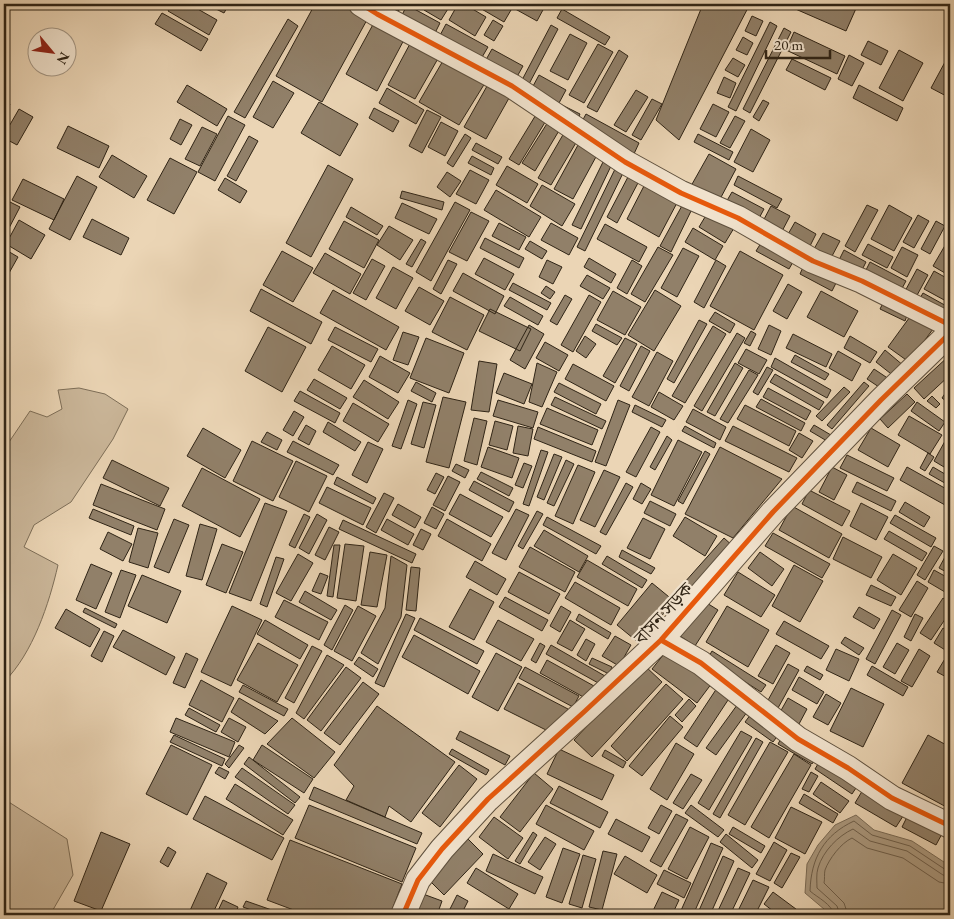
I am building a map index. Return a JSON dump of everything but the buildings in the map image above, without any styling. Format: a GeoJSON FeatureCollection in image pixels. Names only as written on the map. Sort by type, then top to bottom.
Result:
{"type":"FeatureCollection","features":[{"type":"Feature","properties":{"kind":"street"},"geometry":{"type":"LineString","coordinates":[[361,4],[512,86],[625,162],[681,192],[738,218],[814,261],[862,281],[950,325]]}},
{"type":"Feature","properties":{"kind":"street","name":"বাসন সড়ক"},"geometry":{"type":"LineString","coordinates":[[403,915],[418,880],[442,849],[488,799],[660,640],[773,512],[881,400],[950,333]]}},
{"type":"Feature","properties":{"kind":"street"},"geometry":{"type":"LineString","coordinates":[[660,640],[700,663],[798,739],[848,768],[892,798],[950,826]]}},
{"type":"Feature","properties":{"kind":"shaded area"},"geometry":{"type":"Polygon","coordinates":[[[79,388],[105,394],[128,409],[113,439],[71,502],[34,525],[24,547],[58,565],[45,612],[31,643],[4,682],[4,454],[7,445],[30,411],[47,417],[62,409],[58,390],[79,388]]]}},
{"type":"Feature","properties":{"kind":"shaded area"},"geometry":{"type":"Polygon","coordinates":[[[4,799],[67,839],[73,875],[50,915],[4,915],[4,799]]]}},
{"type":"Feature","properties":{"kind":"water"},"geometry":{"type":"Polygon","coordinates":[[[856,815],[874,830],[912,841],[950,866],[950,915],[831,915],[805,893],[807,864],[818,845],[835,825],[856,815]]]}},
{"type":"Feature","properties":{"kind":"cycle path"},"geometry":{"type":"LineString","coordinates":[[361,4],[512,86],[625,162],[681,193],[738,218],[813,261],[862,281],[950,325]]}},
{"type":"Feature","properties":{"kind":"cycle path"},"geometry":{"type":"LineString","coordinates":[[403,915],[418,880],[442,849],[488,799],[661,640],[773,512],[881,400],[950,333]]}},
{"type":"Feature","properties":{"kind":"cycle path"},"geometry":{"type":"LineString","coordinates":[[661,640],[701,663],[798,739],[848,768],[892,798],[950,826]]}}]}
